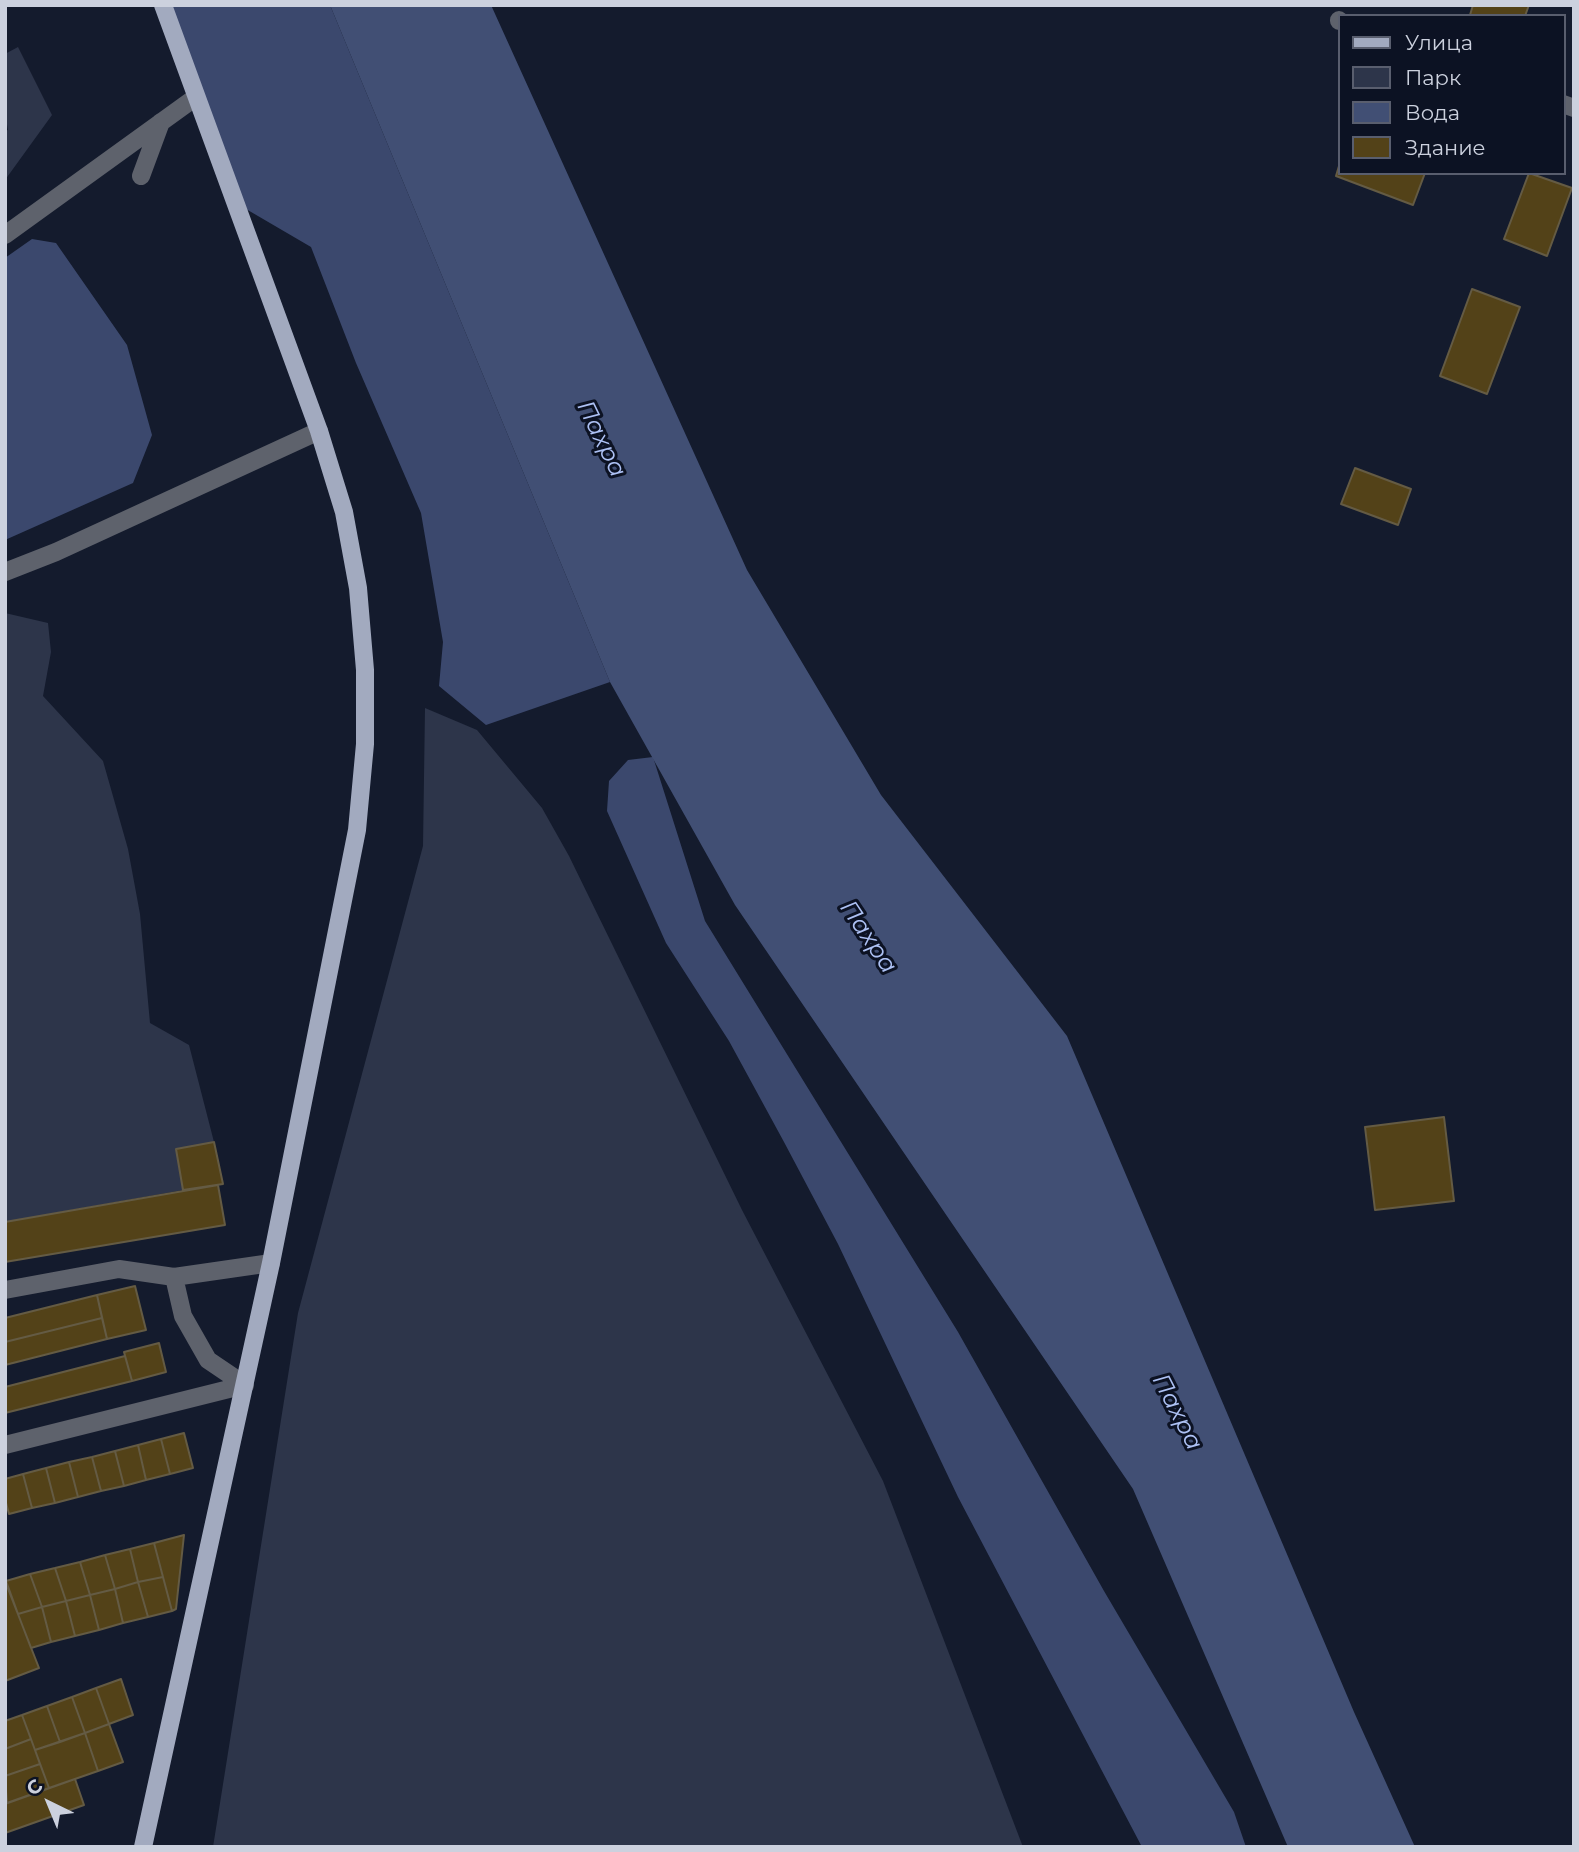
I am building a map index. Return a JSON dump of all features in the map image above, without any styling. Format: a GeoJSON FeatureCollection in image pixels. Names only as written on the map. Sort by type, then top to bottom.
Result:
{"type":"FeatureCollection","features":[{"type":"Feature","properties":{"kind":"main road"},"geometry":{"type":"LineString","coordinates":[[143,1847],[271,1263],[357,830],[365,744],[365,670],[358,588],[344,512],[319,430],[163,5]]}},
{"type":"Feature","properties":{"kind":"street"},"geometry":{"type":"LineString","coordinates":[[5,235],[196,97]]}},
{"type":"Feature","properties":{"kind":"street"},"geometry":{"type":"LineString","coordinates":[[141,176],[161,122]]}},
{"type":"Feature","properties":{"kind":"street"},"geometry":{"type":"LineString","coordinates":[[5,572],[56,552],[319,430]]}},
{"type":"Feature","properties":{"kind":"street"},"geometry":{"type":"LineString","coordinates":[[5,1290],[119,1269],[174,1277],[271,1263]]}},
{"type":"Feature","properties":{"kind":"street"},"geometry":{"type":"LineString","coordinates":[[174,1277],[183,1316],[208,1360],[245,1385]]}},
{"type":"Feature","properties":{"kind":"street"},"geometry":{"type":"LineString","coordinates":[[5,1445],[245,1385]]}},
{"type":"Feature","properties":{"kind":"green space"},"geometry":{"type":"Polygon","coordinates":[[[18,47],[52,115],[5,180],[5,131],[8,130],[5,113],[5,54],[18,47]]]}},
{"type":"Feature","properties":{"kind":"green space"},"geometry":{"type":"Polygon","coordinates":[[[5,613],[48,623],[51,652],[43,696],[103,761],[128,849],[140,914],[150,1023],[189,1045],[214,1142],[176,1149],[183,1190],[5,1222],[5,613]]]}},
{"type":"Feature","properties":{"kind":"green space"},"geometry":{"type":"Polygon","coordinates":[[[425,708],[477,730],[542,808],[569,856],[742,1210],[883,1481],[1023,1847],[213,1847],[298,1313],[423,846],[425,708]]]}},
{"type":"Feature","properties":{"kind":"shaded area"},"geometry":{"type":"Polygon","coordinates":[[[163,5],[330,5],[610,682],[486,725],[439,686],[443,642],[421,513],[356,363],[311,247],[234,202],[163,5]]]}},
{"type":"Feature","properties":{"kind":"shaded area"},"geometry":{"type":"Polygon","coordinates":[[[32,239],[56,243],[127,345],[152,435],[133,483],[5,540],[5,258],[32,239]]]}},
{"type":"Feature","properties":{"kind":"shaded area"},"geometry":{"type":"Polygon","coordinates":[[[653,757],[705,921],[958,1332],[1104,1591],[1234,1812],[1246,1847],[1142,1847],[958,1497],[838,1244],[729,1041],[666,943],[607,811],[609,781],[628,760],[653,757]]]}},
{"type":"Feature","properties":{"kind":"water","name":"Пахра"},"geometry":{"type":"Polygon","coordinates":[[[330,5],[491,5],[747,570],[881,795],[1067,1036],[1354,1712],[1415,1847],[1288,1847],[1133,1489],[735,905],[610,682],[330,5]]]}},
{"type":"Feature","properties":{"kind":"building"},"geometry":{"type":"Polygon","coordinates":[[[1473,5],[1529,5],[1526,14],[1470,14],[1473,5]]]}},
{"type":"Feature","properties":{"kind":"building"},"geometry":{"type":"Polygon","coordinates":[[[1338,169],[1338,175],[1424,175],[1413,205],[1336,176],[1338,169]]]}},
{"type":"Feature","properties":{"kind":"building"},"geometry":{"type":"Polygon","coordinates":[[[1528,175],[1572,188],[1547,256],[1504,239],[1528,175]]]}},
{"type":"Feature","properties":{"kind":"building"},"geometry":{"type":"Polygon","coordinates":[[[1472,289],[1520,307],[1487,394],[1440,376],[1472,289]]]}},
{"type":"Feature","properties":{"kind":"building"},"geometry":{"type":"Polygon","coordinates":[[[1355,468],[1411,489],[1398,525],[1341,504],[1355,468]]]}},
{"type":"Feature","properties":{"kind":"building"},"geometry":{"type":"Polygon","coordinates":[[[1444,1117],[1454,1201],[1375,1210],[1365,1127],[1444,1117]]]}},
{"type":"Feature","properties":{"kind":"building"},"geometry":{"type":"Polygon","coordinates":[[[214,1142],[223,1184],[183,1190],[176,1149],[214,1142]]]}},
{"type":"Feature","properties":{"kind":"building"},"geometry":{"type":"Polygon","coordinates":[[[218,1185],[225,1225],[5,1262],[5,1222],[218,1185]]]}},
{"type":"Feature","properties":{"kind":"building"},"geometry":{"type":"Polygon","coordinates":[[[135,1286],[146,1330],[107,1339],[97,1295],[135,1286]]]}},
{"type":"Feature","properties":{"kind":"building"},"geometry":{"type":"Polygon","coordinates":[[[97,1295],[102,1318],[5,1342],[5,1318],[97,1295]]]}},
{"type":"Feature","properties":{"kind":"building"},"geometry":{"type":"Polygon","coordinates":[[[102,1318],[107,1339],[5,1365],[5,1342],[102,1318]]]}},
{"type":"Feature","properties":{"kind":"building"},"geometry":{"type":"Polygon","coordinates":[[[159,1343],[166,1372],[132,1381],[124,1352],[159,1343]]]}},
{"type":"Feature","properties":{"kind":"building"},"geometry":{"type":"Polygon","coordinates":[[[125,1356],[132,1381],[5,1413],[5,1387],[125,1356]]]}},
{"type":"Feature","properties":{"kind":"building"},"geometry":{"type":"Polygon","coordinates":[[[184,1433],[193,1468],[170,1474],[161,1439],[184,1433]]]}},
{"type":"Feature","properties":{"kind":"building"},"geometry":{"type":"Polygon","coordinates":[[[161,1439],[170,1474],[146,1480],[138,1445],[161,1439]]]}},
{"type":"Feature","properties":{"kind":"building"},"geometry":{"type":"Polygon","coordinates":[[[138,1445],[146,1480],[124,1486],[115,1451],[138,1445]]]}},
{"type":"Feature","properties":{"kind":"building"},"geometry":{"type":"Polygon","coordinates":[[[115,1451],[124,1486],[101,1491],[92,1457],[115,1451]]]}},
{"type":"Feature","properties":{"kind":"building"},"geometry":{"type":"Polygon","coordinates":[[[92,1457],[101,1491],[78,1497],[69,1462],[92,1457]]]}},
{"type":"Feature","properties":{"kind":"building"},"geometry":{"type":"Polygon","coordinates":[[[69,1462],[78,1497],[55,1503],[46,1468],[69,1462]]]}},
{"type":"Feature","properties":{"kind":"building"},"geometry":{"type":"Polygon","coordinates":[[[46,1468],[55,1503],[32,1508],[23,1474],[46,1468]]]}},
{"type":"Feature","properties":{"kind":"building"},"geometry":{"type":"Polygon","coordinates":[[[23,1474],[32,1508],[9,1514],[5,1499],[5,1479],[23,1474]]]}},
{"type":"Feature","properties":{"kind":"building"},"geometry":{"type":"Polygon","coordinates":[[[184,1535],[176,1609],[172,1611],[154,1543],[184,1535]]]}},
{"type":"Feature","properties":{"kind":"building"},"geometry":{"type":"Polygon","coordinates":[[[154,1543],[163,1577],[138,1582],[130,1549],[154,1543]]]}},
{"type":"Feature","properties":{"kind":"building"},"geometry":{"type":"Polygon","coordinates":[[[130,1549],[138,1582],[115,1589],[105,1555],[130,1549]]]}},
{"type":"Feature","properties":{"kind":"building"},"geometry":{"type":"Polygon","coordinates":[[[105,1555],[115,1589],[90,1595],[80,1562],[105,1555]]]}},
{"type":"Feature","properties":{"kind":"building"},"geometry":{"type":"Polygon","coordinates":[[[80,1562],[90,1595],[66,1601],[55,1568],[80,1562]]]}},
{"type":"Feature","properties":{"kind":"building"},"geometry":{"type":"Polygon","coordinates":[[[55,1568],[66,1601],[42,1607],[30,1574],[55,1568]]]}},
{"type":"Feature","properties":{"kind":"building"},"geometry":{"type":"Polygon","coordinates":[[[30,1574],[42,1607],[18,1614],[6,1581],[30,1574]]]}},
{"type":"Feature","properties":{"kind":"building"},"geometry":{"type":"Polygon","coordinates":[[[163,1577],[172,1611],[148,1617],[138,1582],[163,1577]]]}},
{"type":"Feature","properties":{"kind":"building"},"geometry":{"type":"Polygon","coordinates":[[[5,1581],[39,1668],[5,1681],[5,1581]]]}},
{"type":"Feature","properties":{"kind":"building"},"geometry":{"type":"Polygon","coordinates":[[[138,1582],[148,1617],[123,1623],[115,1589],[138,1582]]]}},
{"type":"Feature","properties":{"kind":"building"},"geometry":{"type":"Polygon","coordinates":[[[115,1589],[123,1623],[99,1630],[90,1595],[115,1589]]]}},
{"type":"Feature","properties":{"kind":"building"},"geometry":{"type":"Polygon","coordinates":[[[90,1595],[99,1630],[75,1636],[66,1601],[90,1595]]]}},
{"type":"Feature","properties":{"kind":"building"},"geometry":{"type":"Polygon","coordinates":[[[66,1601],[75,1636],[51,1642],[42,1607],[66,1601]]]}},
{"type":"Feature","properties":{"kind":"building"},"geometry":{"type":"Polygon","coordinates":[[[42,1607],[51,1642],[31,1648],[18,1614],[42,1607]]]}},
{"type":"Feature","properties":{"kind":"building"},"geometry":{"type":"Polygon","coordinates":[[[121,1679],[133,1715],[109,1724],[96,1688],[121,1679]]]}},
{"type":"Feature","properties":{"kind":"building"},"geometry":{"type":"Polygon","coordinates":[[[96,1688],[109,1724],[85,1733],[72,1697],[96,1688]]]}},
{"type":"Feature","properties":{"kind":"building"},"geometry":{"type":"Polygon","coordinates":[[[72,1697],[85,1733],[60,1742],[47,1706],[72,1697]]]}},
{"type":"Feature","properties":{"kind":"building"},"geometry":{"type":"Polygon","coordinates":[[[47,1706],[60,1742],[35,1750],[22,1715],[47,1706]]]}},
{"type":"Feature","properties":{"kind":"building"},"geometry":{"type":"Polygon","coordinates":[[[22,1715],[31,1739],[5,1749],[5,1721],[22,1715]]]}},
{"type":"Feature","properties":{"kind":"building"},"geometry":{"type":"Polygon","coordinates":[[[109,1724],[123,1762],[98,1771],[85,1733],[109,1724]]]}},
{"type":"Feature","properties":{"kind":"building"},"geometry":{"type":"Polygon","coordinates":[[[85,1733],[98,1771],[49,1788],[35,1750],[85,1733]]]}},
{"type":"Feature","properties":{"kind":"building"},"geometry":{"type":"Polygon","coordinates":[[[31,1739],[40,1764],[5,1776],[5,1749],[31,1739]]]}},
{"type":"Feature","properties":{"kind":"building"},"geometry":{"type":"Polygon","coordinates":[[[40,1764],[49,1788],[7,1803],[5,1776],[40,1764]]]}},
{"type":"Feature","properties":{"kind":"building"},"geometry":{"type":"Polygon","coordinates":[[[75,1779],[84,1805],[5,1833],[5,1804],[75,1779]]]}}]}
